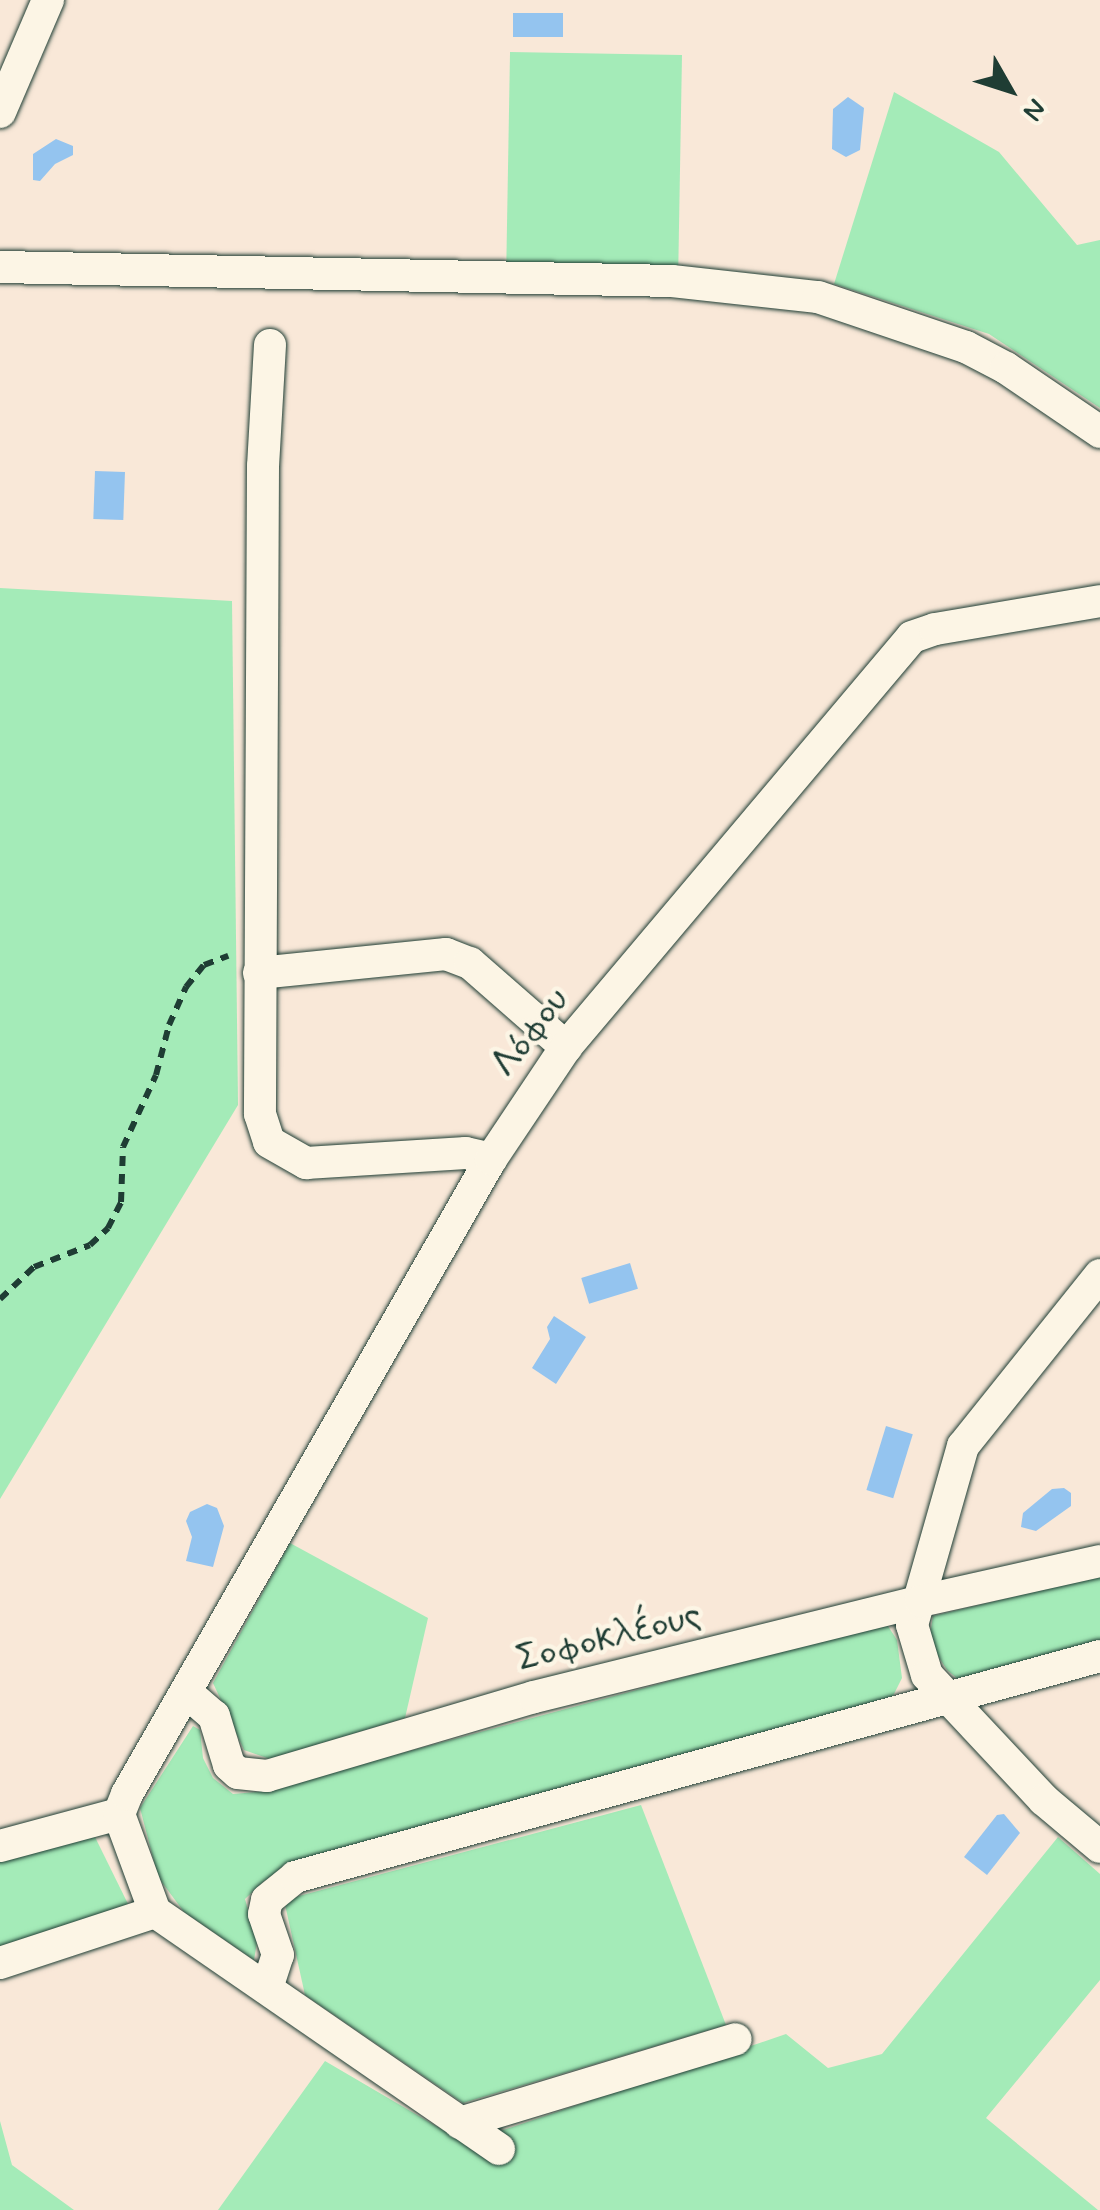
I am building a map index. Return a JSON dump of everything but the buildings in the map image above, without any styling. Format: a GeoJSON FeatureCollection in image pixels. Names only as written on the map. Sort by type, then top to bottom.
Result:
{"type":"FeatureCollection","features":[{"type":"Feature","properties":{"kind":"street"},"geometry":{"type":"LineString","coordinates":[[0,112],[48,0]]}},
{"type":"Feature","properties":{"kind":"street"},"geometry":{"type":"LineString","coordinates":[[0,268],[672,281],[818,298],[966,347],[1006,368],[1100,432]]}},
{"type":"Feature","properties":{"kind":"street"},"geometry":{"type":"LineString","coordinates":[[270,345],[262,584],[260,1114],[269,1142],[306,1164],[466,1153],[491,1159]]}},
{"type":"Feature","properties":{"kind":"street","name":"Λόφου"},"geometry":{"type":"LineString","coordinates":[[119,1814],[491,1159],[566,1047],[912,638],[935,629],[1100,600]]}},
{"type":"Feature","properties":{"kind":"street"},"geometry":{"type":"LineString","coordinates":[[259,964],[446,954],[470,962],[566,1047]]}},
{"type":"Feature","properties":{"kind":"street"},"geometry":{"type":"LineString","coordinates":[[1100,1276],[963,1446],[912,1626],[927,1675],[1044,1800],[1100,1847]]}},
{"type":"Feature","properties":{"kind":"street","name":"Σοφοκλέους"},"geometry":{"type":"LineString","coordinates":[[186,1692],[214,1716],[230,1765],[238,1772],[267,1776],[534,1698],[920,1601],[1100,1561]]}},
{"type":"Feature","properties":{"kind":"street"},"geometry":{"type":"LineString","coordinates":[[267,1988],[278,1955],[264,1914],[267,1900],[295,1877],[1100,1656]]}},
{"type":"Feature","properties":{"kind":"street"},"geometry":{"type":"LineString","coordinates":[[0,1846],[119,1814],[155,1912],[499,2150]]}},
{"type":"Feature","properties":{"kind":"street"},"geometry":{"type":"LineString","coordinates":[[0,1964],[155,1912]]}},
{"type":"Feature","properties":{"kind":"street"},"geometry":{"type":"LineString","coordinates":[[460,2123],[736,2039]]}},
{"type":"Feature","properties":{"kind":"path"},"geometry":{"type":"LineString","coordinates":[[0,1299],[34,1267],[90,1245],[108,1228],[121,1202],[123,1147],[156,1076],[168,1025],[186,987],[204,966],[227,956],[259,964]]}},
{"type":"Feature","properties":{"kind":"green space"},"geometry":{"type":"Polygon","coordinates":[[[510,52],[682,55],[678,271],[506,268],[510,52]]]}},
{"type":"Feature","properties":{"kind":"green space"},"geometry":{"type":"Polygon","coordinates":[[[894,92],[999,152],[1077,245],[1100,240],[1100,408],[989,334],[834,284],[894,92]]]}},
{"type":"Feature","properties":{"kind":"green space"},"geometry":{"type":"Polygon","coordinates":[[[0,588],[232,601],[238,1105],[0,1499],[0,588]]]}},
{"type":"Feature","properties":{"kind":"green space"},"geometry":{"type":"Polygon","coordinates":[[[290,1543],[428,1618],[405,1718],[270,1759],[244,1750],[213,1683],[290,1543]]]}},
{"type":"Feature","properties":{"kind":"green space"},"geometry":{"type":"Polygon","coordinates":[[[1100,1576],[1100,1642],[959,1680],[947,1670],[929,1642],[933,1616],[1100,1576]]]}},
{"type":"Feature","properties":{"kind":"green space"},"geometry":{"type":"Polygon","coordinates":[[[886,1623],[897,1640],[902,1678],[892,1698],[285,1872],[264,1881],[245,1899],[257,1942],[254,1960],[184,1912],[158,1877],[140,1808],[193,1726],[200,1730],[203,1758],[213,1778],[233,1794],[257,1792],[886,1623]]]}},
{"type":"Feature","properties":{"kind":"green space"},"geometry":{"type":"Polygon","coordinates":[[[641,1805],[726,2025],[463,2103],[305,1995],[284,1900],[641,1805]]]}},
{"type":"Feature","properties":{"kind":"green space"},"geometry":{"type":"Polygon","coordinates":[[[95,1837],[130,1908],[0,1949],[0,1860],[95,1837]]]}},
{"type":"Feature","properties":{"kind":"green space"},"geometry":{"type":"Polygon","coordinates":[[[1058,1837],[1100,1874],[1100,1980],[986,2118],[1098,2210],[218,2210],[325,2061],[465,2143],[786,2034],[828,2068],[882,2054],[1058,1837]]]}},
{"type":"Feature","properties":{"kind":"green space"},"geometry":{"type":"Polygon","coordinates":[[[0,2121],[12,2165],[74,2210],[0,2210],[0,2121]]]}},
{"type":"Feature","properties":{"kind":"water"},"geometry":{"type":"Polygon","coordinates":[[[513,13],[563,13],[563,37],[513,37],[513,13]]]}},
{"type":"Feature","properties":{"kind":"water"},"geometry":{"type":"Polygon","coordinates":[[[848,97],[864,108],[860,150],[846,157],[832,149],[833,109],[848,97]]]}},
{"type":"Feature","properties":{"kind":"water"},"geometry":{"type":"Polygon","coordinates":[[[56,139],[73,146],[73,155],[55,164],[40,181],[33,180],[33,154],[56,139]]]}},
{"type":"Feature","properties":{"kind":"water"},"geometry":{"type":"Polygon","coordinates":[[[95,471],[125,472],[123,520],[93,519],[95,471]]]}},
{"type":"Feature","properties":{"kind":"water"},"geometry":{"type":"Polygon","coordinates":[[[630,1263],[638,1289],[589,1304],[581,1278],[630,1263]]]}},
{"type":"Feature","properties":{"kind":"water"},"geometry":{"type":"Polygon","coordinates":[[[554,1316],[586,1337],[556,1384],[532,1368],[550,1339],[547,1327],[554,1316]]]}},
{"type":"Feature","properties":{"kind":"water"},"geometry":{"type":"Polygon","coordinates":[[[886,1426],[913,1434],[893,1498],[866,1490],[886,1426]]]}},
{"type":"Feature","properties":{"kind":"water"},"geometry":{"type":"Polygon","coordinates":[[[1064,1488],[1071,1493],[1071,1506],[1036,1531],[1021,1527],[1023,1513],[1052,1489],[1064,1488]]]}},
{"type":"Feature","properties":{"kind":"water"},"geometry":{"type":"Polygon","coordinates":[[[207,1504],[217,1508],[224,1526],[213,1567],[186,1561],[192,1537],[186,1521],[190,1512],[207,1504]]]}},
{"type":"Feature","properties":{"kind":"water"},"geometry":{"type":"Polygon","coordinates":[[[1004,1814],[1020,1833],[987,1875],[964,1857],[997,1815],[1004,1814]]]}}]}
